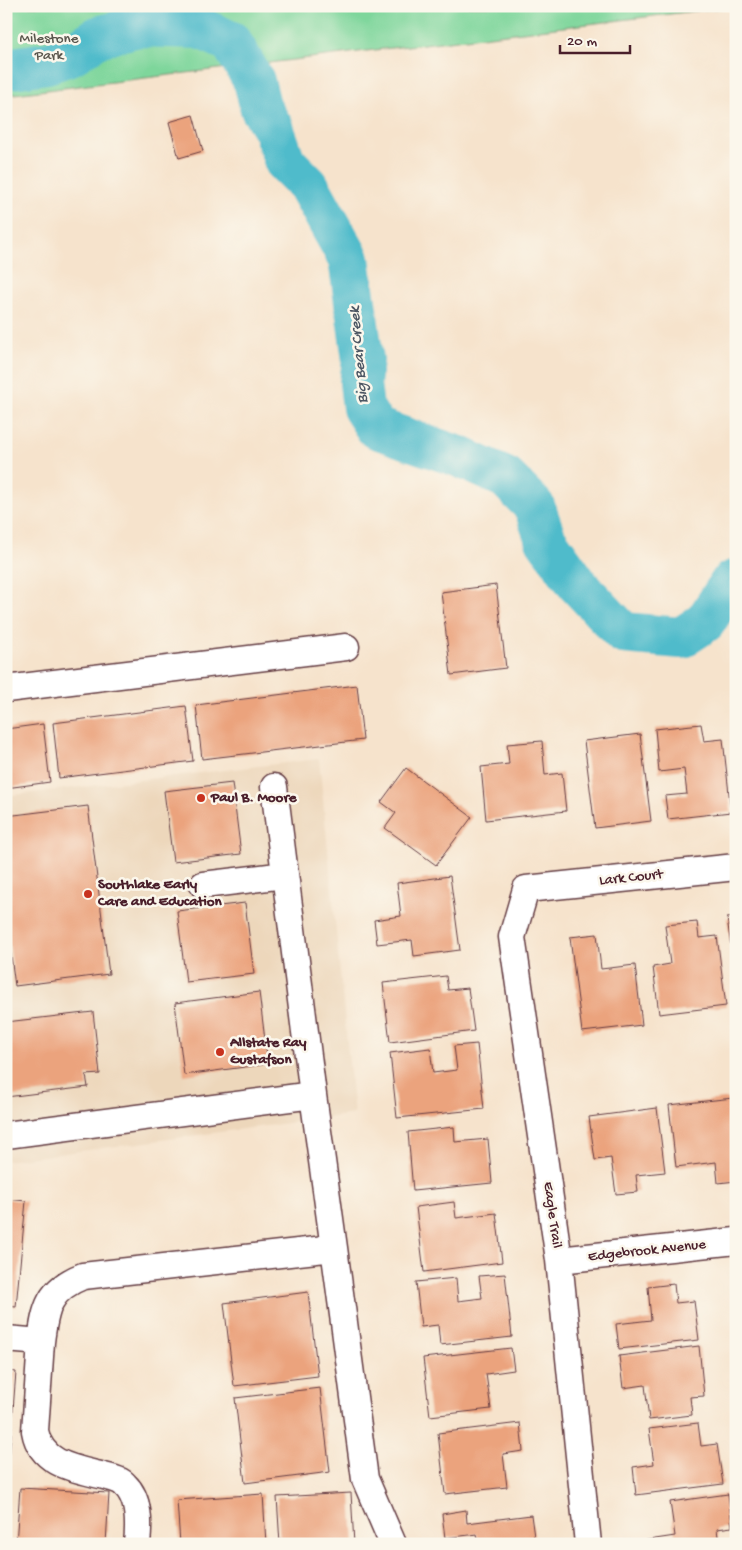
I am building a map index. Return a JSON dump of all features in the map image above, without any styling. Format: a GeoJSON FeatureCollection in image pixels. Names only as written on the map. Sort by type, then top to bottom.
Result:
{"type":"FeatureCollection","features":[{"type":"Feature","properties":{"kind":"street"},"geometry":{"type":"LineString","coordinates":[[6,689],[346,647]]}},
{"type":"Feature","properties":{"kind":"street"},"geometry":{"type":"LineString","coordinates":[[274,787],[365,1479],[393,1544]]}},
{"type":"Feature","properties":{"kind":"street","name":"Lark Court"},"geometry":{"type":"LineString","coordinates":[[526,888],[736,867]]}},
{"type":"Feature","properties":{"kind":"street"},"geometry":{"type":"LineString","coordinates":[[203,885],[285,875]]}},
{"type":"Feature","properties":{"kind":"street","name":"Eagle Trail"},"geometry":{"type":"LineString","coordinates":[[526,888],[512,937],[559,1260],[588,1544]]}},
{"type":"Feature","properties":{"kind":"street"},"geometry":{"type":"LineString","coordinates":[[6,1134],[313,1094]]}},
{"type":"Feature","properties":{"kind":"street","name":"Edgebrook Avenue"},"geometry":{"type":"LineString","coordinates":[[559,1260],[736,1241]]}},
{"type":"Feature","properties":{"kind":"street"},"geometry":{"type":"LineString","coordinates":[[137,1544],[137,1512],[132,1494],[125,1485],[116,1479],[64,1466],[51,1459],[37,1442],[35,1431],[41,1342],[44,1313],[51,1299],[60,1288],[83,1276],[334,1248]]}},
{"type":"Feature","properties":{"kind":"street"},"geometry":{"type":"LineString","coordinates":[[6,1339],[41,1342]]}},
{"type":"Feature","properties":{"kind":"path"},"geometry":{"type":"LineString","coordinates":[[455,6],[471,9],[495,6]]}},
{"type":"Feature","properties":{"kind":"shaded area"},"geometry":{"type":"Polygon","coordinates":[[[319,759],[354,1114],[6,1161],[6,796],[319,759]]]}},
{"type":"Feature","properties":{"kind":"green space","name":"Milestone Park"},"geometry":{"type":"Polygon","coordinates":[[[6,6],[736,6],[6,95],[6,6]]]}},
{"type":"Feature","properties":{"kind":"building"},"geometry":{"type":"Polygon","coordinates":[[[193,115],[203,151],[179,158],[169,122],[193,115]]]}},
{"type":"Feature","properties":{"kind":"building"},"geometry":{"type":"Polygon","coordinates":[[[496,585],[506,668],[451,675],[441,592],[496,585]]]}},
{"type":"Feature","properties":{"kind":"building"},"geometry":{"type":"Polygon","coordinates":[[[357,685],[363,740],[202,759],[196,705],[357,685]]]}},
{"type":"Feature","properties":{"kind":"building"},"geometry":{"type":"Polygon","coordinates":[[[186,706],[193,761],[59,778],[53,723],[186,706]]]}},
{"type":"Feature","properties":{"kind":"building"},"geometry":{"type":"Polygon","coordinates":[[[43,724],[50,782],[6,788],[6,729],[43,724]]]}},
{"type":"Feature","properties":{"kind":"building"},"geometry":{"type":"Polygon","coordinates":[[[701,724],[704,741],[723,739],[731,812],[668,819],[665,796],[687,794],[684,769],[659,772],[655,729],[701,724]]]}},
{"type":"Feature","properties":{"kind":"building"},"geometry":{"type":"Polygon","coordinates":[[[640,734],[651,821],[595,828],[584,741],[640,734]]]}},
{"type":"Feature","properties":{"kind":"building"},"geometry":{"type":"Polygon","coordinates":[[[542,741],[545,775],[562,773],[566,811],[486,820],[481,767],[509,764],[507,744],[542,741]]]}},
{"type":"Feature","properties":{"kind":"building"},"geometry":{"type":"Polygon","coordinates":[[[406,768],[472,817],[436,865],[385,828],[396,813],[381,802],[406,768]]]}},
{"type":"Feature","properties":{"kind":"building"},"geometry":{"type":"Polygon","coordinates":[[[232,783],[241,854],[173,862],[164,791],[232,783]]]}},
{"type":"Feature","properties":{"kind":"building"},"geometry":{"type":"Polygon","coordinates":[[[88,806],[109,974],[15,986],[6,918],[6,816],[88,806]]]}},
{"type":"Feature","properties":{"kind":"building"},"geometry":{"type":"Polygon","coordinates":[[[450,876],[460,950],[414,956],[412,940],[377,944],[374,920],[401,916],[397,883],[450,876]]]}},
{"type":"Feature","properties":{"kind":"building"},"geometry":{"type":"Polygon","coordinates":[[[245,903],[254,974],[186,982],[177,911],[245,903]]]}},
{"type":"Feature","properties":{"kind":"building"},"geometry":{"type":"Polygon","coordinates":[[[736,917],[736,975],[735,975],[727,918],[736,917]]]}},
{"type":"Feature","properties":{"kind":"building"},"geometry":{"type":"Polygon","coordinates":[[[697,922],[699,938],[717,936],[726,1006],[659,1014],[653,967],[670,964],[665,925],[697,922]]]}},
{"type":"Feature","properties":{"kind":"building"},"geometry":{"type":"Polygon","coordinates":[[[597,934],[601,969],[635,965],[642,1025],[582,1032],[570,937],[597,934]]]}},
{"type":"Feature","properties":{"kind":"building"},"geometry":{"type":"Polygon","coordinates":[[[446,976],[448,990],[468,988],[474,1031],[390,1042],[383,983],[446,976]]]}},
{"type":"Feature","properties":{"kind":"building"},"geometry":{"type":"Polygon","coordinates":[[[259,992],[268,1064],[184,1075],[175,1003],[259,992]]]}},
{"type":"Feature","properties":{"kind":"building"},"geometry":{"type":"Polygon","coordinates":[[[93,1012],[100,1074],[86,1075],[88,1087],[6,1097],[6,1022],[93,1012]]]}},
{"type":"Feature","properties":{"kind":"building"},"geometry":{"type":"Polygon","coordinates":[[[477,1044],[484,1109],[397,1118],[390,1053],[430,1048],[433,1073],[457,1070],[454,1046],[477,1044]]]}},
{"type":"Feature","properties":{"kind":"building"},"geometry":{"type":"Polygon","coordinates":[[[733,1098],[736,1120],[736,1181],[718,1183],[716,1162],[676,1167],[669,1105],[733,1098]]]}},
{"type":"Feature","properties":{"kind":"building"},"geometry":{"type":"Polygon","coordinates":[[[657,1108],[665,1172],[636,1175],[638,1192],[616,1194],[611,1158],[595,1160],[589,1117],[657,1108]]]}},
{"type":"Feature","properties":{"kind":"building"},"geometry":{"type":"Polygon","coordinates":[[[454,1127],[455,1142],[488,1139],[492,1183],[413,1191],[408,1132],[454,1127]]]}},
{"type":"Feature","properties":{"kind":"building"},"geometry":{"type":"Polygon","coordinates":[[[6,1199],[26,1201],[16,1307],[6,1306],[6,1199]]]}},
{"type":"Feature","properties":{"kind":"building"},"geometry":{"type":"Polygon","coordinates":[[[454,1202],[456,1218],[496,1213],[502,1262],[424,1272],[416,1207],[454,1202]]]}},
{"type":"Feature","properties":{"kind":"building"},"geometry":{"type":"Polygon","coordinates":[[[505,1274],[512,1337],[440,1345],[438,1325],[421,1327],[416,1282],[456,1278],[458,1301],[482,1298],[479,1276],[505,1274]]]}},
{"type":"Feature","properties":{"kind":"building"},"geometry":{"type":"Polygon","coordinates":[[[674,1284],[676,1303],[694,1301],[699,1340],[619,1349],[616,1324],[651,1320],[648,1287],[674,1284]]]}},
{"type":"Feature","properties":{"kind":"building"},"geometry":{"type":"Polygon","coordinates":[[[308,1292],[318,1376],[234,1386],[224,1303],[308,1292]]]}},
{"type":"Feature","properties":{"kind":"building"},"geometry":{"type":"Polygon","coordinates":[[[699,1346],[704,1396],[690,1397],[692,1415],[649,1420],[645,1385],[623,1388],[619,1356],[699,1346]]]}},
{"type":"Feature","properties":{"kind":"building"},"geometry":{"type":"Polygon","coordinates":[[[511,1348],[514,1370],[486,1374],[491,1409],[430,1416],[423,1358],[511,1348]]]}},
{"type":"Feature","properties":{"kind":"building"},"geometry":{"type":"Polygon","coordinates":[[[6,1371],[16,1372],[9,1461],[6,1461],[6,1371]]]}},
{"type":"Feature","properties":{"kind":"building"},"geometry":{"type":"Polygon","coordinates":[[[320,1388],[330,1472],[245,1483],[235,1398],[320,1388]]]}},
{"type":"Feature","properties":{"kind":"building"},"geometry":{"type":"Polygon","coordinates":[[[520,1423],[523,1451],[503,1454],[507,1487],[445,1494],[438,1433],[520,1423]]]}},
{"type":"Feature","properties":{"kind":"building"},"geometry":{"type":"Polygon","coordinates":[[[698,1423],[701,1446],[717,1444],[723,1484],[636,1495],[633,1467],[654,1464],[649,1429],[698,1423]]]}},
{"type":"Feature","properties":{"kind":"building"},"geometry":{"type":"Polygon","coordinates":[[[20,1488],[109,1493],[106,1544],[16,1544],[20,1488]]]}},
{"type":"Feature","properties":{"kind":"building"},"geometry":{"type":"Polygon","coordinates":[[[351,1493],[354,1544],[280,1544],[277,1497],[351,1493]]]}},
{"type":"Feature","properties":{"kind":"building"},"geometry":{"type":"Polygon","coordinates":[[[263,1494],[266,1544],[180,1544],[177,1500],[263,1494]]]}},
{"type":"Feature","properties":{"kind":"building"},"geometry":{"type":"Polygon","coordinates":[[[728,1494],[732,1527],[717,1529],[719,1544],[642,1544],[642,1541],[675,1536],[670,1502],[728,1494]]]}},
{"type":"Feature","properties":{"kind":"building"},"geometry":{"type":"Polygon","coordinates":[[[466,1510],[467,1523],[531,1515],[535,1544],[479,1544],[477,1534],[445,1538],[442,1514],[466,1510]]]}},
{"type":"Feature","properties":{"kind":"waterway","name":"Big Bear Creek"},"geometry":{"type":"LineString","coordinates":[[6,69],[47,63],[70,55],[98,37],[138,26],[200,28],[231,42],[254,81],[261,109],[273,128],[285,162],[308,185],[349,259],[363,360],[360,383],[363,408],[376,428],[460,457],[506,478],[534,506],[546,540],[578,585],[623,633],[681,638],[705,622],[731,582],[736,580]]}},
{"type":"Feature","properties":{"kind":"place","name":"Paul B. Moore"},"geometry":{"type":"Point","coordinates":[201,798]}},
{"type":"Feature","properties":{"kind":"place","name":"Southlake Early Care and Education"},"geometry":{"type":"Point","coordinates":[88,894]}},
{"type":"Feature","properties":{"kind":"place","name":"Allstate Ray Gustafson"},"geometry":{"type":"Point","coordinates":[220,1052]}}]}
